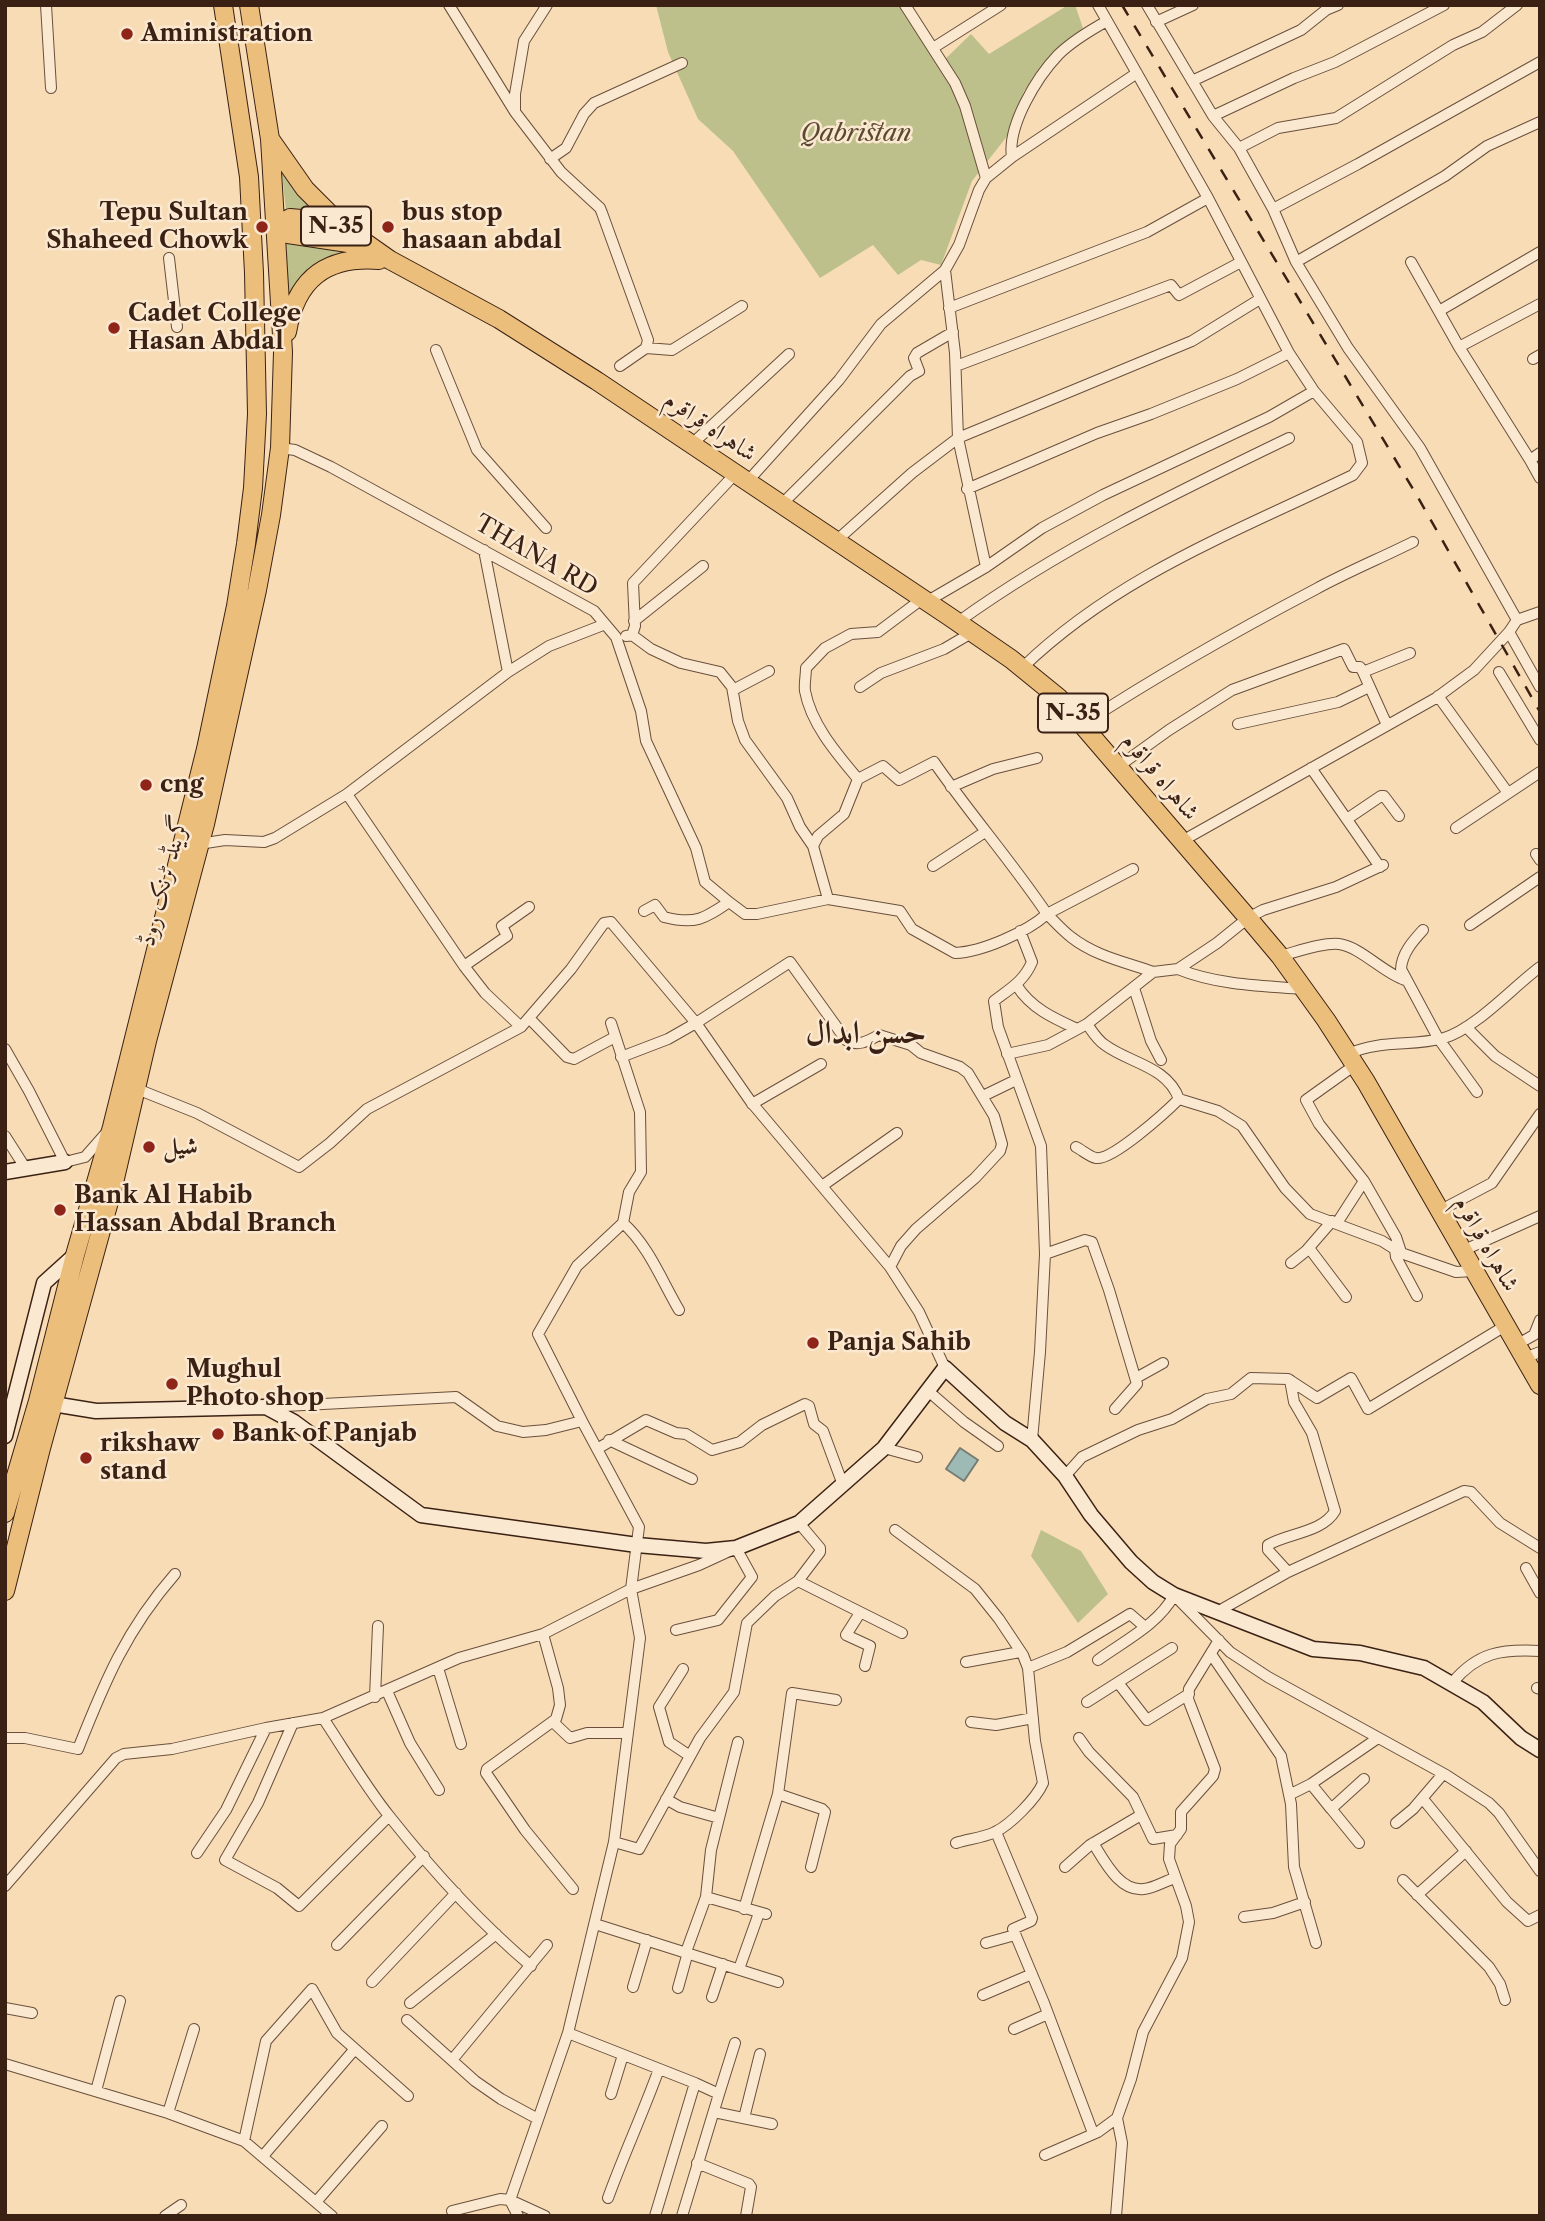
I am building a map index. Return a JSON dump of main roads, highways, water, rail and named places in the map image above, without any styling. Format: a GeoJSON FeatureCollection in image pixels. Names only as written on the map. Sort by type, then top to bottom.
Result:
{"type":"FeatureCollection","features":[{"type":"Feature","properties":{"kind":"highway","name":"گرینڈ ٹرنک روڈ"},"geometry":{"type":"LineString","coordinates":[[5,1513],[8,1485],[38,1401],[75,1255],[98,1179],[206,749],[236,606],[253,488],[257,414],[254,273],[250,191],[223,5]]}},
{"type":"Feature","properties":{"kind":"highway","name":"گرینڈ ٹرنک روڈ"},"geometry":{"type":"LineString","coordinates":[[5,1591],[205,824],[257,590],[279,448],[283,352],[276,227],[270,139],[249,5]]}},
{"type":"Feature","properties":{"kind":"highway"},"geometry":{"type":"LineString","coordinates":[[270,139],[304,189],[346,229]]}},
{"type":"Feature","properties":{"kind":"highway","name":"شاہراہ قراقرم"},"geometry":{"type":"LineString","coordinates":[[390,260],[346,229],[323,221],[290,218],[276,227],[289,234],[348,243],[390,260],[499,319],[742,477],[965,627],[1059,698],[1280,956],[1304,989],[1352,1060],[1505,1326],[1527,1352],[1540,1385]]}},
{"type":"Feature","properties":{"kind":"highway"},"geometry":{"type":"LineString","coordinates":[[283,352],[296,299],[312,276],[337,262],[390,260]]}},
{"type":"Feature","properties":{"kind":"main road"},"geometry":{"type":"LineString","coordinates":[[5,1172],[65,1162]]}},
{"type":"Feature","properties":{"kind":"main road"},"geometry":{"type":"LineString","coordinates":[[5,1436],[44,1283],[75,1255]]}},
{"type":"Feature","properties":{"kind":"main road"},"geometry":{"type":"LineString","coordinates":[[53,1404],[96,1411],[266,1407],[294,1422],[421,1515],[637,1545],[706,1551],[736,1548],[799,1523],[884,1448],[945,1368],[1005,1423],[1032,1440],[1065,1476],[1091,1516],[1131,1562],[1153,1582],[1175,1595],[1313,1649],[1360,1653],[1424,1668],[1483,1702],[1521,1738],[1540,1750]]}},
{"type":"Feature","properties":{"kind":"water"},"geometry":{"type":"Polygon","coordinates":[[[960,1448],[978,1460],[964,1481],[946,1469],[960,1448]]]}},
{"type":"Feature","properties":{"kind":"railway"},"geometry":{"type":"LineString","coordinates":[[1122,5],[1416,494],[1540,712]]}},
{"type":"Feature","properties":{"kind":"place","name":"Aministration"},"geometry":{"type":"Point","coordinates":[127,34]}},
{"type":"Feature","properties":{"kind":"place","name":"Tepu Sultan Shaheed Chowk"},"geometry":{"type":"Point","coordinates":[262,227]}},
{"type":"Feature","properties":{"kind":"place","name":"bus stop hasaan abdal"},"geometry":{"type":"Point","coordinates":[388,227]}},
{"type":"Feature","properties":{"kind":"place","name":"Cadet College Hasan Abdal"},"geometry":{"type":"Point","coordinates":[114,328]}},
{"type":"Feature","properties":{"kind":"place","name":"cng"},"geometry":{"type":"Point","coordinates":[146,785]}},
{"type":"Feature","properties":{"kind":"place","name":"شیل"},"geometry":{"type":"Point","coordinates":[149,1147]}},
{"type":"Feature","properties":{"kind":"place","name":"Bank Al Habib Hassan Abdal Branch"},"geometry":{"type":"Point","coordinates":[60,1210]}},
{"type":"Feature","properties":{"kind":"place","name":"Panja Sahib"},"geometry":{"type":"Point","coordinates":[813,1343]}},
{"type":"Feature","properties":{"kind":"place","name":"Mughul Photo shop"},"geometry":{"type":"Point","coordinates":[172,1384]}},
{"type":"Feature","properties":{"kind":"place","name":"Bank of Panjab"},"geometry":{"type":"Point","coordinates":[218,1434]}},
{"type":"Feature","properties":{"kind":"place","name":"rikshaw stand"},"geometry":{"type":"Point","coordinates":[86,1458]}},
{"type":"Feature","properties":{"kind":"district","name":"حسن ابدال"},"geometry":{"type":"Point","coordinates":[866,1034]}},
{"type":"Feature","properties":{"kind":"park label","name":"Qabristan"},"geometry":{"type":"Point","coordinates":[856,134]}}]}
